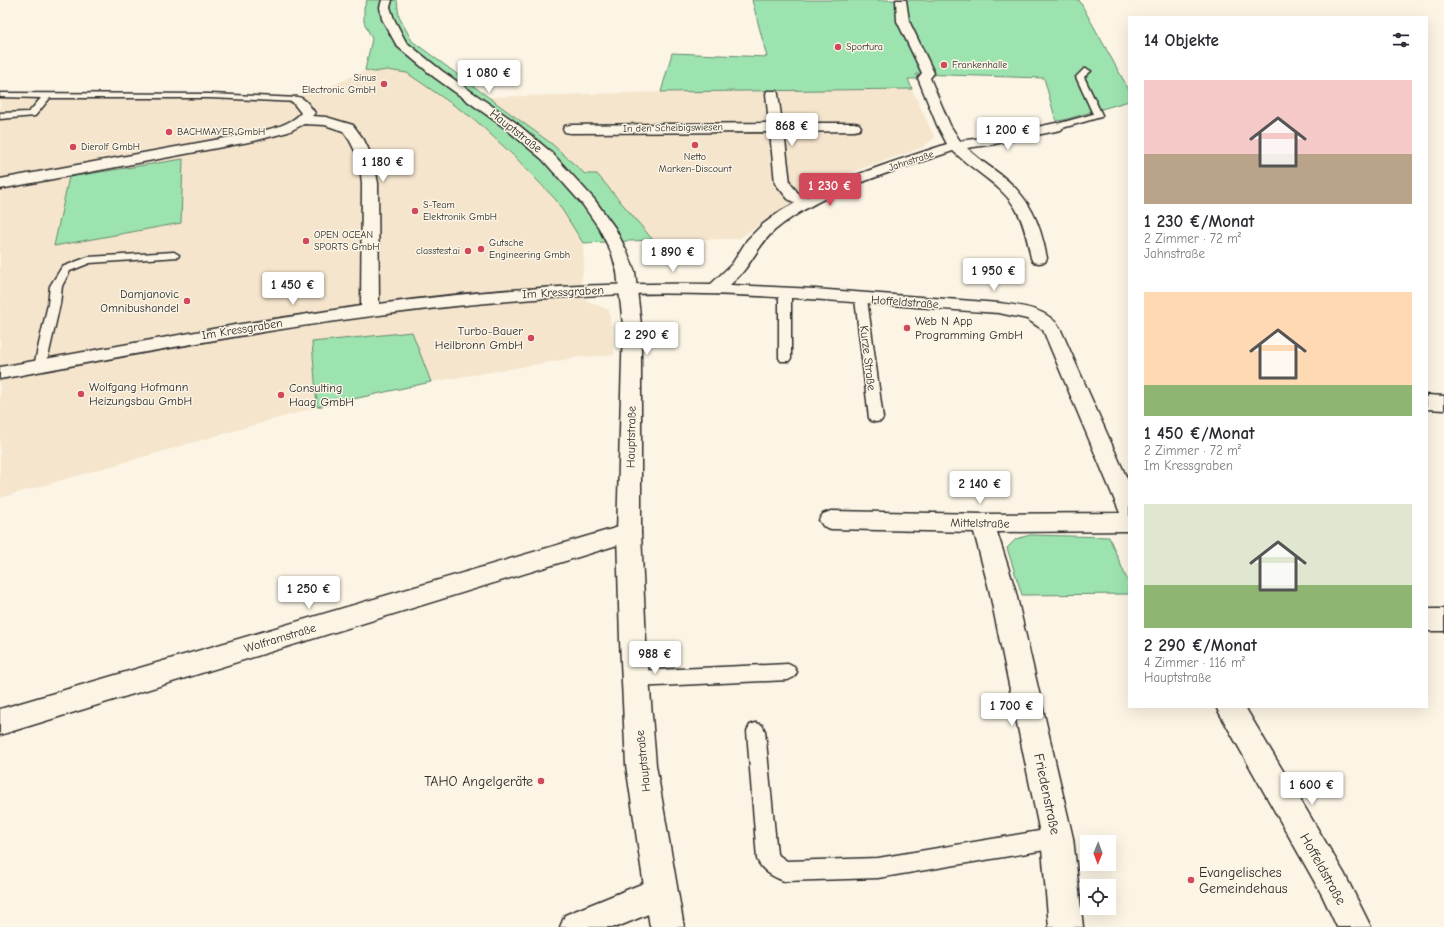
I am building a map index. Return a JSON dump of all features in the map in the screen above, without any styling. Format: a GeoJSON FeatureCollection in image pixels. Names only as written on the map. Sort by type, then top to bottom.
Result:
{"type":"FeatureCollection","features":[{"type":"Feature","properties":{"kind":"street","name":"Hauptstraße"},"geometry":{"type":"LineString","coordinates":[[387,0],[385,7],[388,19],[401,44],[438,74],[510,125],[547,156],[589,202],[607,228],[624,266],[629,289],[632,325],[629,533],[635,679],[641,765],[667,927]]}},
{"type":"Feature","properties":{"kind":"street"},"geometry":{"type":"LineString","coordinates":[[901,0],[903,21],[928,73],[924,78],[955,146],[1017,198],[1033,228],[1039,258]]}},
{"type":"Feature","properties":{"kind":"street"},"geometry":{"type":"LineString","coordinates":[[772,94],[783,183],[793,196],[807,203]]}},
{"type":"Feature","properties":{"kind":"street"},"geometry":{"type":"LineString","coordinates":[[298,100],[308,113],[304,120]]}},
{"type":"Feature","properties":{"kind":"street"},"geometry":{"type":"LineString","coordinates":[[0,184],[254,137],[281,130],[304,120],[326,121],[348,128],[357,140],[366,159],[370,183],[370,309]]}},
{"type":"Feature","properties":{"kind":"street","name":"In den Scheibigswiesen"},"geometry":{"type":"LineString","coordinates":[[570,129],[854,127]]}},
{"type":"Feature","properties":{"kind":"street","name":"Jahnstraße"},"geometry":{"type":"LineString","coordinates":[[717,288],[738,266],[753,244],[768,228],[787,214],[807,203],[867,175],[955,146],[995,140],[1056,127]]}},
{"type":"Feature","properties":{"kind":"street","name":"Hoffeldstraße"},"geometry":{"type":"LineString","coordinates":[[629,289],[717,288],[999,308],[1033,314],[1043,320],[1051,328],[1128,507]]}},
{"type":"Feature","properties":{"kind":"street","name":"Im Kressgraben"},"geometry":{"type":"LineString","coordinates":[[0,373],[186,338],[370,309],[531,294],[629,289]]}},
{"type":"Feature","properties":{"kind":"street"},"geometry":{"type":"LineString","coordinates":[[1428,402],[1444,403]]}},
{"type":"Feature","properties":{"kind":"street","name":"Mittelstraße"},"geometry":{"type":"LineString","coordinates":[[831,520],[983,523],[1128,522]]}},
{"type":"Feature","properties":{"kind":"street","name":"Friedenstraße"},"geometry":{"type":"LineString","coordinates":[[983,523],[1004,597],[1057,838],[1066,927]]}},
{"type":"Feature","properties":{"kind":"street","name":"Wolframstraße"},"geometry":{"type":"LineString","coordinates":[[0,722],[629,533]]}},
{"type":"Feature","properties":{"kind":"street"},"geometry":{"type":"LineString","coordinates":[[1428,620],[1444,620]]}},
{"type":"Feature","properties":{"kind":"street","name":"Hoffeldstraße"},"geometry":{"type":"LineString","coordinates":[[1231,708],[1333,884],[1354,927]]}},
{"type":"Feature","properties":{"kind":"street"},"geometry":{"type":"LineString","coordinates":[[577,927],[662,892]]}},
{"type":"Feature","properties":{"kind":"lane","name":"Jahnstraße"},"geometry":{"type":"LineString","coordinates":[[1056,127],[1098,115],[1080,77],[1087,72]]}},
{"type":"Feature","properties":{"kind":"lane"},"geometry":{"type":"LineString","coordinates":[[0,95],[210,96],[298,100]]}},
{"type":"Feature","properties":{"kind":"lane"},"geometry":{"type":"LineString","coordinates":[[0,116],[32,114],[48,95]]}},
{"type":"Feature","properties":{"kind":"lane"},"geometry":{"type":"LineString","coordinates":[[40,366],[56,286],[66,269],[88,260],[174,255]]}},
{"type":"Feature","properties":{"kind":"lane"},"geometry":{"type":"LineString","coordinates":[[785,358],[786,293]]}},
{"type":"Feature","properties":{"kind":"lane","name":"Kurze Straße"},"geometry":{"type":"LineString","coordinates":[[861,299],[876,418]]}},
{"type":"Feature","properties":{"kind":"lane"},"geometry":{"type":"LineString","coordinates":[[635,679],[788,672]]}},
{"type":"Feature","properties":{"kind":"lane"},"geometry":{"type":"LineString","coordinates":[[756,731],[768,859],[784,871],[878,868],[1057,838]]}},
{"type":"Feature","properties":{"kind":"shaded area"},"geometry":{"type":"Polygon","coordinates":[[[365,70],[374,72],[387,70],[407,73],[474,119],[515,157],[556,200],[583,243],[584,264],[581,282],[585,300],[609,310],[614,355],[581,357],[431,382],[317,407],[0,498],[0,92],[257,94],[299,96],[321,91],[365,70]]]}},
{"type":"Feature","properties":{"kind":"shaded area"},"geometry":{"type":"Polygon","coordinates":[[[912,89],[935,138],[922,148],[839,176],[779,211],[739,239],[653,240],[597,174],[585,174],[552,144],[488,97],[661,92],[912,89]]]}},
{"type":"Feature","properties":{"kind":"green space"},"geometry":{"type":"Polygon","coordinates":[[[367,0],[397,0],[399,17],[412,41],[552,144],[585,174],[597,174],[653,240],[583,243],[556,200],[515,157],[474,119],[407,73],[387,70],[374,72],[365,70],[372,39],[364,22],[364,8],[367,0]]]}},
{"type":"Feature","properties":{"kind":"green space","name":"Frankenhalle"},"geometry":{"type":"Polygon","coordinates":[[[752,0],[1079,0],[1128,88],[1128,101],[1056,121],[1044,78],[916,74],[917,79],[908,79],[912,89],[661,92],[672,53],[767,57],[752,0]]]}},
{"type":"Feature","properties":{"kind":"green space"},"geometry":{"type":"Polygon","coordinates":[[[183,159],[181,223],[54,246],[69,177],[183,159]]]}},
{"type":"Feature","properties":{"kind":"green space"},"geometry":{"type":"Polygon","coordinates":[[[412,332],[431,382],[317,407],[312,342],[412,332]]]}},
{"type":"Feature","properties":{"kind":"green space"},"geometry":{"type":"Polygon","coordinates":[[[1030,535],[1109,537],[1128,582],[1128,594],[1022,595],[1007,548],[1016,539],[1030,535]]]}},
{"type":"Feature","properties":{"kind":"place","name":"Sportura"},"geometry":{"type":"Point","coordinates":[838,47]}},
{"type":"Feature","properties":{"kind":"place","name":"Frankenhalle"},"geometry":{"type":"Point","coordinates":[944,65]}},
{"type":"Feature","properties":{"kind":"place","name":"Sinus Electronic GmbH"},"geometry":{"type":"Point","coordinates":[384,84]}},
{"type":"Feature","properties":{"kind":"place","name":"BACHMAYER GmbH"},"geometry":{"type":"Point","coordinates":[169,132]}},
{"type":"Feature","properties":{"kind":"place","name":"Netto Marken-Discount"},"geometry":{"type":"Point","coordinates":[695,145]}},
{"type":"Feature","properties":{"kind":"place","name":"Dierolf GmbH"},"geometry":{"type":"Point","coordinates":[73,147]}},
{"type":"Feature","properties":{"kind":"place","name":"S-Team Elektronik GmbH"},"geometry":{"type":"Point","coordinates":[415,211]}},
{"type":"Feature","properties":{"kind":"place","name":"OPEN OCEAN SPORTS GmbH"},"geometry":{"type":"Point","coordinates":[306,241]}},
{"type":"Feature","properties":{"kind":"place","name":"Gutsche Engineering Gmbh"},"geometry":{"type":"Point","coordinates":[481,249]}},
{"type":"Feature","properties":{"kind":"place","name":"classtest.ai"},"geometry":{"type":"Point","coordinates":[468,251]}},
{"type":"Feature","properties":{"kind":"place","name":"Damjanovic Omnibushandel"},"geometry":{"type":"Point","coordinates":[187,301]}},
{"type":"Feature","properties":{"kind":"place","name":"Web N App Programming GmbH"},"geometry":{"type":"Point","coordinates":[907,328]}},
{"type":"Feature","properties":{"kind":"place","name":"Turbo-Bauer Heilbronn GmbH"},"geometry":{"type":"Point","coordinates":[531,338]}},
{"type":"Feature","properties":{"kind":"place","name":"Wolfgang Hofmann Heizungsbau GmbH"},"geometry":{"type":"Point","coordinates":[81,394]}},
{"type":"Feature","properties":{"kind":"place","name":"Consulting Haag GmbH"},"geometry":{"type":"Point","coordinates":[281,395]}},
{"type":"Feature","properties":{"kind":"place","name":"TAHO Angelgeräte"},"geometry":{"type":"Point","coordinates":[541,781]}},
{"type":"Feature","properties":{"kind":"place","name":"Evangelisches Gemeindehaus"},"geometry":{"type":"Point","coordinates":[1191,880]}}]}
